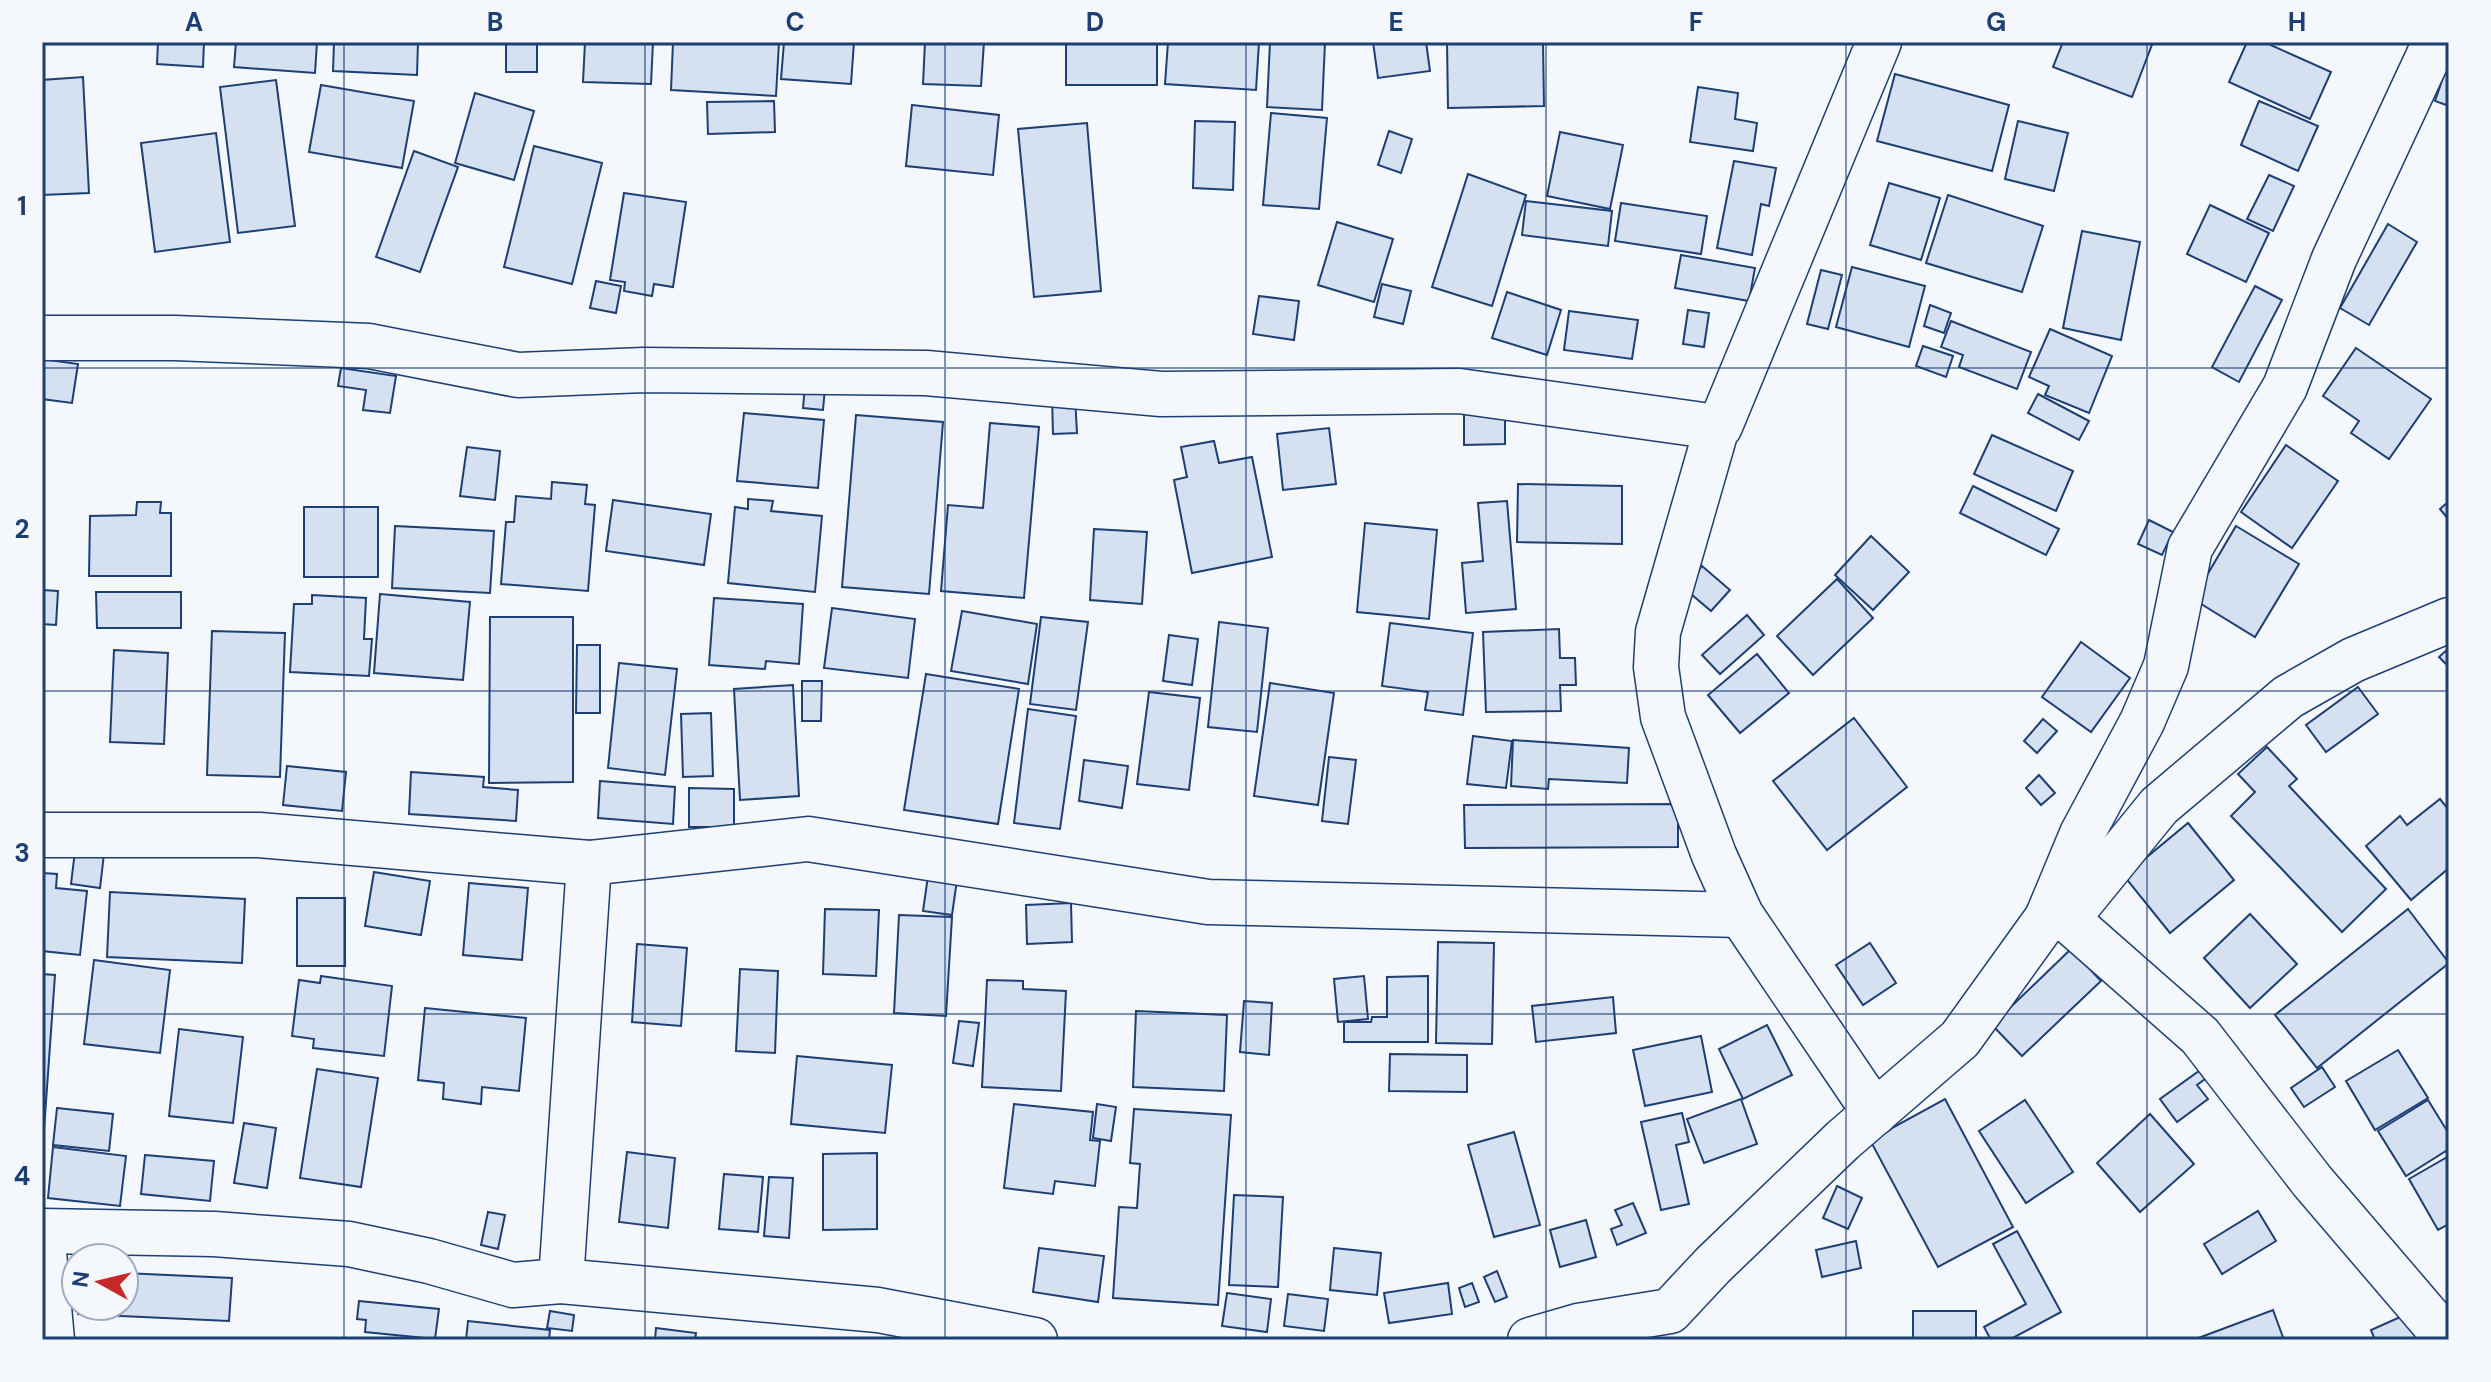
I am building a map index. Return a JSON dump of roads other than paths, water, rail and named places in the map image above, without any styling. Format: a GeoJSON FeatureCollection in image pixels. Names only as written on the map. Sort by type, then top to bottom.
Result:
{"type":"FeatureCollection","features":[{"type":"Feature","properties":{"kind":"street"},"geometry":{"type":"LineString","coordinates":[[1875,1113],[1741,915],[1676,757],[1663,717],[1656,667],[1658,632],[1717,427],[1879,42]]}},
{"type":"Feature","properties":{"kind":"street"},"geometry":{"type":"LineString","coordinates":[[2057,918],[2082,834],[2142,722],[2166,666],[2190,548],[2285,387],[2334,259],[2435,42]]}},
{"type":"Feature","properties":{"kind":"street"},"geometry":{"type":"LineString","coordinates":[[42,338],[175,338],[369,346],[518,375],[644,370],[926,373],[1161,394],[1459,391],[1717,427]]}},
{"type":"Feature","properties":{"kind":"street"},"geometry":{"type":"LineString","coordinates":[[1530,1340],[1578,1326],[1672,1326],[1713,1265],[1875,1113],[1960,1039],[2057,918],[2159,806],[2288,697],[2353,660],[2449,620]]}},
{"type":"Feature","properties":{"kind":"street"},"geometry":{"type":"LineString","coordinates":[[42,835],[259,835],[589,863],[808,839],[1208,902],[1741,915]]}},
{"type":"Feature","properties":{"kind":"street"},"geometry":{"type":"LineString","coordinates":[[561,1281],[589,863]]}},
{"type":"Feature","properties":{"kind":"street"},"geometry":{"type":"LineString","coordinates":[[2057,918],[2200,1036],[2312,1181],[2448,1340]]}},
{"type":"Feature","properties":{"kind":"street"},"geometry":{"type":"LineString","coordinates":[[52,1340],[42,1231],[214,1234],[349,1244],[429,1261],[513,1285],[561,1281],[878,1310],[1035,1340]]}}]}
